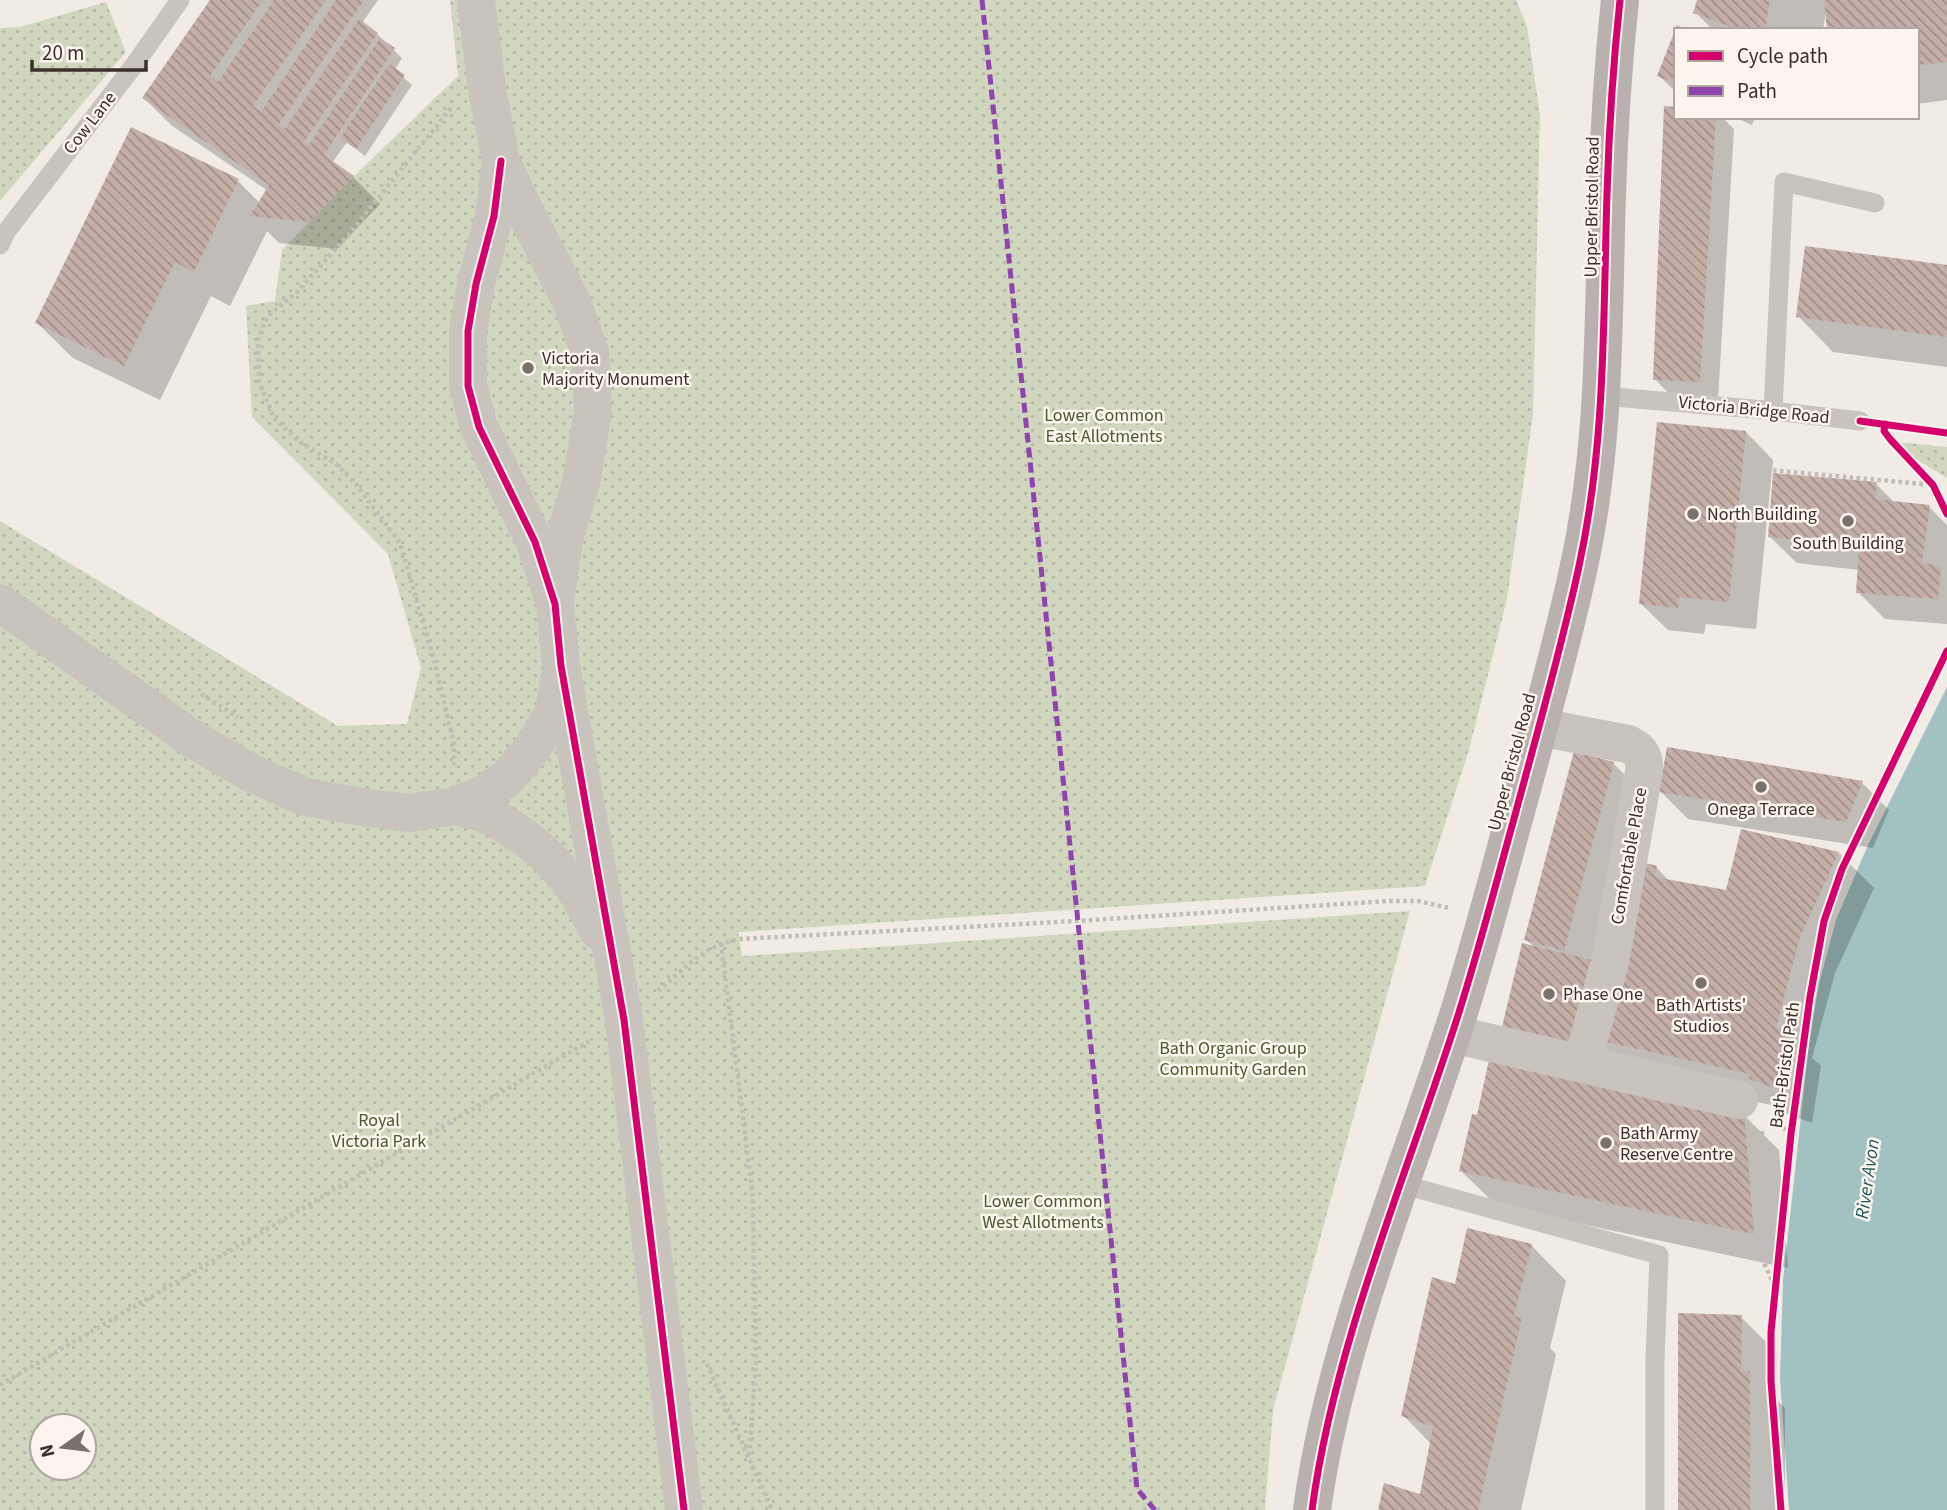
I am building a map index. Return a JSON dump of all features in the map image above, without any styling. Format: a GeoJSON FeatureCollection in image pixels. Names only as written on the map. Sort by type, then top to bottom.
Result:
{"type":"FeatureCollection","features":[{"type":"Feature","properties":{"kind":"main road","name":"Upper Bristol Road"},"geometry":{"type":"LineString","coordinates":[[1312,1510],[1330,1418],[1352,1331],[1452,1034],[1539,727],[1579,565],[1597,450],[1602,396],[1612,67],[1620,0]]}},
{"type":"Feature","properties":{"kind":"street"},"geometry":{"type":"LineString","coordinates":[[476,0],[487,89],[501,161],[572,302],[590,353],[593,412],[581,483],[564,539],[555,604]]}},
{"type":"Feature","properties":{"kind":"street"},"geometry":{"type":"LineString","coordinates":[[501,161],[494,216],[476,284],[468,331],[468,386],[479,427],[535,542],[555,604],[561,666],[624,1020],[684,1510]]}},
{"type":"Feature","properties":{"kind":"street"},"geometry":{"type":"LineString","coordinates":[[0,603],[194,740],[253,774],[305,797],[409,813],[452,790],[482,795],[508,777],[533,747],[554,712],[561,666]]}},
{"type":"Feature","properties":{"kind":"street","name":"Comfortable Place"},"geometry":{"type":"LineString","coordinates":[[1539,727],[1628,744],[1639,749],[1645,760],[1610,962],[1582,1064]]}},
{"type":"Feature","properties":{"kind":"street"},"geometry":{"type":"LineString","coordinates":[[452,790],[534,845],[568,877],[593,920],[615,968]]}},
{"type":"Feature","properties":{"kind":"street"},"geometry":{"type":"LineString","coordinates":[[1452,1034],[1582,1064],[1748,1110]]}},
{"type":"Feature","properties":{"kind":"lane","name":"Cow Lane"},"geometry":{"type":"LineString","coordinates":[[0,245],[6,232],[135,64],[180,0]]}},
{"type":"Feature","properties":{"kind":"lane"},"geometry":{"type":"LineString","coordinates":[[1773,411],[1784,182],[1875,203]]}},
{"type":"Feature","properties":{"kind":"lane","name":"Victoria Bridge Road"},"geometry":{"type":"LineString","coordinates":[[1602,396],[1860,421]]}},
{"type":"Feature","properties":{"kind":"lane"},"geometry":{"type":"LineString","coordinates":[[1401,1184],[1659,1255],[1655,1360],[1655,1510]]}},
{"type":"Feature","properties":{"kind":"path"},"geometry":{"type":"LineString","coordinates":[[452,790],[454,744],[434,660],[400,544],[355,483],[336,464],[300,442],[274,418],[259,382],[258,339],[268,317],[297,292],[349,234],[460,96],[487,89]]}},
{"type":"Feature","properties":{"kind":"path"},"geometry":{"type":"LineString","coordinates":[[1759,469],[1933,485]]}},
{"type":"Feature","properties":{"kind":"path"},"geometry":{"type":"LineString","coordinates":[[1924,476],[1940,496]]}},
{"type":"Feature","properties":{"kind":"path"},"geometry":{"type":"LineString","coordinates":[[199,692],[244,721]]}},
{"type":"Feature","properties":{"kind":"path"},"geometry":{"type":"LineString","coordinates":[[0,1385],[624,1020],[704,951],[721,943],[740,939],[1388,901],[1418,901],[1486,918]]}},
{"type":"Feature","properties":{"kind":"path"},"geometry":{"type":"LineString","coordinates":[[721,943],[753,1197],[757,1365],[749,1457]]}},
{"type":"Feature","properties":{"kind":"path"},"geometry":{"type":"LineString","coordinates":[[1748,1110],[1762,1131],[1762,1246],[1765,1265],[1776,1290]]}},
{"type":"Feature","properties":{"kind":"path"},"geometry":{"type":"LineString","coordinates":[[1777,1124],[1791,1134]]}},
{"type":"Feature","properties":{"kind":"path"},"geometry":{"type":"LineString","coordinates":[[1774,1301],[1777,1278]]}},
{"type":"Feature","properties":{"kind":"path"},"geometry":{"type":"LineString","coordinates":[[662,1333],[705,1359],[772,1510]]}},
{"type":"Feature","properties":{"kind":"green space"},"geometry":{"type":"Polygon","coordinates":[[[450,0],[1516,0],[1527,26],[1540,116],[1533,414],[1507,599],[1469,750],[1425,886],[738,932],[742,956],[1410,911],[1273,1410],[1265,1510],[0,1510],[0,521],[338,726],[407,724],[421,668],[388,554],[252,417],[246,306],[275,301],[282,250],[458,76],[450,0]]]}},
{"type":"Feature","properties":{"kind":"green space"},"geometry":{"type":"Polygon","coordinates":[[[106,2],[126,52],[0,201],[0,28],[20,27],[106,2]]]}},
{"type":"Feature","properties":{"kind":"green space"},"geometry":{"type":"Polygon","coordinates":[[[1897,442],[1947,447],[1947,478],[1914,458],[1897,442]]]}},
{"type":"Feature","properties":{"kind":"water","name":"River Avon"},"geometry":{"type":"Polygon","coordinates":[[[1947,687],[1947,1510],[1789,1510],[1780,1378],[1783,1280],[1809,1044],[1819,984],[1836,920],[1868,845],[1947,687]]]}},
{"type":"Feature","properties":{"kind":"building"},"geometry":{"type":"Polygon","coordinates":[[[210,0],[263,0],[210,76],[218,82],[274,0],[326,0],[253,106],[261,112],[336,0],[364,0],[279,124],[285,129],[359,19],[378,33],[304,142],[309,145],[380,38],[395,48],[324,155],[354,176],[309,222],[250,216],[269,185],[142,98],[210,0]]]}},
{"type":"Feature","properties":{"kind":"building"},"geometry":{"type":"Polygon","coordinates":[[[1697,0],[1770,0],[1765,28],[1734,28],[1693,13],[1697,0]]]}},
{"type":"Feature","properties":{"kind":"building"},"geometry":{"type":"Polygon","coordinates":[[[1824,0],[1947,0],[1947,62],[1919,65],[1919,28],[1827,28],[1824,0]]]}},
{"type":"Feature","properties":{"kind":"building"},"geometry":{"type":"Polygon","coordinates":[[[1674,33],[1674,83],[1657,76],[1674,33]]]}},
{"type":"Feature","properties":{"kind":"building"},"geometry":{"type":"Polygon","coordinates":[[[389,64],[405,75],[356,149],[340,138],[389,64]]]}},
{"type":"Feature","properties":{"kind":"building"},"geometry":{"type":"Polygon","coordinates":[[[1664,106],[1674,107],[1674,119],[1716,119],[1700,382],[1653,380],[1664,106]]]}},
{"type":"Feature","properties":{"kind":"building"},"geometry":{"type":"Polygon","coordinates":[[[131,127],[239,179],[194,272],[175,262],[124,366],[35,323],[131,127]]]}},
{"type":"Feature","properties":{"kind":"building"},"geometry":{"type":"Polygon","coordinates":[[[1805,246],[1947,265],[1947,337],[1796,317],[1805,246]]]}},
{"type":"Feature","properties":{"kind":"building","name":"North Building"},"geometry":{"type":"Polygon","coordinates":[[[1657,422],[1746,431],[1729,602],[1679,597],[1678,608],[1639,604],[1657,422]]]}},
{"type":"Feature","properties":{"kind":"building","name":"South Building"},"geometry":{"type":"Polygon","coordinates":[[[1773,473],[1877,482],[1875,499],[1930,505],[1922,563],[1941,566],[1938,599],[1856,593],[1859,546],[1768,537],[1773,473]]]}},
{"type":"Feature","properties":{"kind":"building","name":"Onega Terrace"},"geometry":{"type":"Polygon","coordinates":[[[1667,747],[1863,781],[1846,822],[1659,792],[1667,747]]]}},
{"type":"Feature","properties":{"kind":"building"},"geometry":{"type":"Polygon","coordinates":[[[1574,751],[1614,762],[1564,951],[1524,940],[1574,751]]]}},
{"type":"Feature","properties":{"kind":"building","name":"Bath Artists' Studios"},"geometry":{"type":"Polygon","coordinates":[[[1741,829],[1839,852],[1800,937],[1776,1028],[1786,1029],[1777,1089],[1749,1079],[1750,1074],[1602,1041],[1638,861],[1657,866],[1655,877],[1726,890],[1741,829]]]}},
{"type":"Feature","properties":{"kind":"building","name":"Phase One"},"geometry":{"type":"Polygon","coordinates":[[[1522,943],[1596,961],[1576,1045],[1502,1027],[1522,943]]]}},
{"type":"Feature","properties":{"kind":"building","name":"Bath Army Reserve Centre"},"geometry":{"type":"Polygon","coordinates":[[[1490,1055],[1744,1112],[1754,1234],[1459,1171],[1472,1114],[1477,1115],[1490,1055]]]}},
{"type":"Feature","properties":{"kind":"building"},"geometry":{"type":"Polygon","coordinates":[[[1467,1228],[1532,1244],[1514,1316],[1522,1317],[1478,1510],[1378,1510],[1384,1483],[1420,1494],[1433,1427],[1401,1416],[1432,1277],[1455,1284],[1467,1228]]]}},
{"type":"Feature","properties":{"kind":"building"},"geometry":{"type":"Polygon","coordinates":[[[1678,1313],[1742,1315],[1741,1371],[1750,1371],[1750,1510],[1678,1510],[1678,1313]]]}},
{"type":"Feature","properties":{"kind":"marked path"},"geometry":{"type":"LineString","coordinates":[[982,0],[1137,1489],[1155,1510]]}},
{"type":"Feature","properties":{"kind":"cycle path"},"geometry":{"type":"LineString","coordinates":[[1312,1510],[1335,1392],[1370,1273],[1468,984],[1549,691],[1579,566],[1588,520],[1599,427],[1609,145],[1620,0]]}},
{"type":"Feature","properties":{"kind":"cycle path"},"geometry":{"type":"LineString","coordinates":[[501,161],[494,216],[476,284],[468,331],[468,386],[479,427],[535,542],[555,604],[561,666],[624,1020],[684,1510]]}},
{"type":"Feature","properties":{"kind":"cycle path"},"geometry":{"type":"LineString","coordinates":[[1860,421],[1947,433]]}},
{"type":"Feature","properties":{"kind":"cycle path"},"geometry":{"type":"LineString","coordinates":[[1885,424],[1884,431],[1890,439],[1933,485],[1947,514]]}},
{"type":"Feature","properties":{"kind":"cycle path","name":"Bath-Bristol Path"},"geometry":{"type":"LineString","coordinates":[[1781,1510],[1771,1381],[1771,1332],[1791,1134],[1810,997],[1824,921],[1842,869],[1947,651]]}},
{"type":"Feature","properties":{"kind":"place","name":"Victoria Majority Monument"},"geometry":{"type":"Point","coordinates":[528,368]}},
{"type":"Feature","properties":{"kind":"place","name":"North Building"},"geometry":{"type":"Point","coordinates":[1693,514]}},
{"type":"Feature","properties":{"kind":"place","name":"South Building"},"geometry":{"type":"Point","coordinates":[1848,521]}},
{"type":"Feature","properties":{"kind":"place","name":"Onega Terrace"},"geometry":{"type":"Point","coordinates":[1761,787]}},
{"type":"Feature","properties":{"kind":"place","name":"Bath Artists' Studios"},"geometry":{"type":"Point","coordinates":[1701,983]}},
{"type":"Feature","properties":{"kind":"place","name":"Phase One"},"geometry":{"type":"Point","coordinates":[1549,994]}},
{"type":"Feature","properties":{"kind":"place","name":"Bath Army Reserve Centre"},"geometry":{"type":"Point","coordinates":[1606,1143]}},
{"type":"Feature","properties":{"kind":"park label","name":"Lower Common East Allotments"},"geometry":{"type":"Point","coordinates":[1104,425]}},
{"type":"Feature","properties":{"kind":"park label","name":"Bath Organic Group Community Garden"},"geometry":{"type":"Point","coordinates":[1233,1058]}},
{"type":"Feature","properties":{"kind":"park label","name":"Royal Victoria Park"},"geometry":{"type":"Point","coordinates":[379,1130]}},
{"type":"Feature","properties":{"kind":"park label","name":"Lower Common West Allotments"},"geometry":{"type":"Point","coordinates":[1043,1211]}}]}
